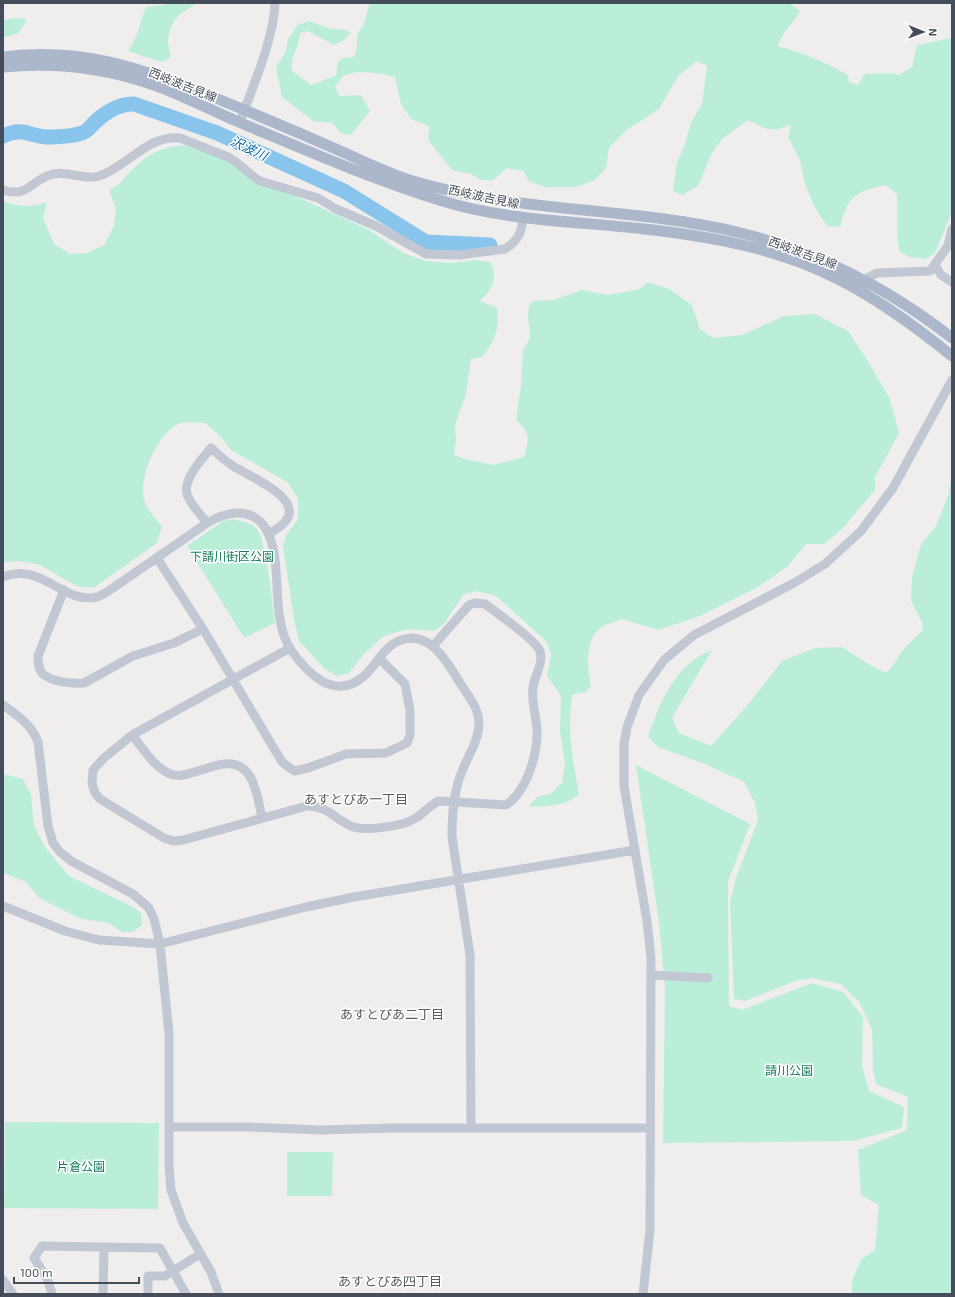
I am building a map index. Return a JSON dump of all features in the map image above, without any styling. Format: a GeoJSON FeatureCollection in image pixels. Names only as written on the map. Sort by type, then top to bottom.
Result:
{"type":"FeatureCollection","features":[{"type":"Feature","properties":{"kind":"main road","name":"西岐波吉見線"},"geometry":{"type":"LineString","coordinates":[[3,57],[53,54],[91,57],[120,63],[161,76],[245,110],[370,164],[411,180],[434,186],[494,200],[672,221],[736,232],[803,253],[863,280],[896,298],[952,338]]}},
{"type":"Feature","properties":{"kind":"main road","name":"西岐波吉見線"},"geometry":{"type":"LineString","coordinates":[[3,67],[54,65],[100,70],[150,83],[240,122],[370,175],[433,198],[466,207],[523,218],[703,236],[768,252],[832,276],[860,291],[895,312],[952,356]]}},
{"type":"Feature","properties":{"kind":"street"},"geometry":{"type":"LineString","coordinates":[[240,122],[265,51],[272,24],[275,3]]}},
{"type":"Feature","properties":{"kind":"street"},"geometry":{"type":"LineString","coordinates":[[3,190],[10,192],[23,192],[44,177],[52,174],[101,176],[147,146],[165,138],[172,137],[180,138],[228,157],[235,161],[251,176],[260,181],[318,198],[336,209],[376,226],[426,254],[459,256],[505,249],[522,233],[523,218]]}},
{"type":"Feature","properties":{"kind":"street"},"geometry":{"type":"LineString","coordinates":[[863,280],[877,273],[930,271],[948,246],[952,229]]}},
{"type":"Feature","properties":{"kind":"street"},"geometry":{"type":"LineString","coordinates":[[935,265],[941,275],[952,282]]}},
{"type":"Feature","properties":{"kind":"street"},"geometry":{"type":"LineString","coordinates":[[643,1294],[650,1230],[651,975],[647,921],[624,786],[624,744],[632,710],[646,683],[664,660],[694,635],[794,583],[825,564],[846,546],[876,513],[893,488],[952,380]]}},
{"type":"Feature","properties":{"kind":"street"},"geometry":{"type":"LineString","coordinates":[[207,523],[187,495],[187,488],[193,470],[211,448],[232,465],[280,493],[287,501],[288,518],[278,529],[268,534]]}},
{"type":"Feature","properties":{"kind":"street"},"geometry":{"type":"LineString","coordinates":[[3,577],[15,573],[28,573],[77,596],[88,598],[98,596],[222,514],[246,514],[252,516],[262,525],[268,534],[272,547],[282,624],[290,648],[314,677],[323,683],[344,686],[362,678],[393,644],[404,639],[416,640],[433,646],[451,668],[476,709],[480,731],[458,781],[454,801],[452,837],[470,955],[471,1128]]}},
{"type":"Feature","properties":{"kind":"street"},"geometry":{"type":"LineString","coordinates":[[157,558],[203,629],[282,762],[294,771],[301,771],[346,754],[386,753],[407,743],[410,735],[410,710],[406,688],[396,673],[380,659]]}},
{"type":"Feature","properties":{"kind":"street"},"geometry":{"type":"LineString","coordinates":[[64,590],[38,656],[38,667],[42,674],[60,681],[75,684],[84,683],[133,656],[174,643],[203,629]]}},
{"type":"Feature","properties":{"kind":"street"},"geometry":{"type":"LineString","coordinates":[[290,648],[132,735],[104,758],[93,770],[92,783],[95,793],[108,805],[164,838],[173,841],[183,840],[262,817],[307,806],[315,806],[326,809],[350,826],[366,829],[409,822],[421,815],[432,804],[439,801],[506,805],[513,800],[521,790],[535,750],[537,730],[533,688],[541,661],[541,654],[538,648],[491,608],[485,604],[475,602],[464,609],[433,646]]}},
{"type":"Feature","properties":{"kind":"street"},"geometry":{"type":"LineString","coordinates":[[3,705],[28,723],[36,737],[48,826],[53,843],[60,852],[71,861],[133,894],[148,908],[154,919],[160,944],[169,1034],[169,1167],[172,1195],[183,1223],[211,1272],[219,1294]]}},
{"type":"Feature","properties":{"kind":"street"},"geometry":{"type":"LineString","coordinates":[[132,735],[159,766],[175,775],[185,775],[224,764],[233,763],[242,766],[252,779],[262,817]]}},
{"type":"Feature","properties":{"kind":"street"},"geometry":{"type":"LineString","coordinates":[[3,906],[65,931],[99,940],[160,944],[306,907],[635,850]]}},
{"type":"Feature","properties":{"kind":"street"},"geometry":{"type":"LineString","coordinates":[[651,975],[708,978]]}},
{"type":"Feature","properties":{"kind":"street"},"geometry":{"type":"LineString","coordinates":[[169,1127],[321,1130],[650,1128]]}},
{"type":"Feature","properties":{"kind":"street"},"geometry":{"type":"LineString","coordinates":[[52,1294],[48,1280],[34,1258],[42,1246],[160,1248],[174,1270],[186,1294]]}},
{"type":"Feature","properties":{"kind":"street"},"geometry":{"type":"LineString","coordinates":[[103,1294],[104,1248]]}},
{"type":"Feature","properties":{"kind":"street"},"geometry":{"type":"LineString","coordinates":[[148,1294],[148,1276],[165,1276],[200,1254]]}},
{"type":"Feature","properties":{"kind":"street"},"geometry":{"type":"LineString","coordinates":[[3,1280],[14,1294]]}},
{"type":"Feature","properties":{"kind":"green space"},"geometry":{"type":"Polygon","coordinates":[[[165,3],[196,3],[175,19],[169,33],[168,40],[170,58],[161,62],[128,51],[137,35],[146,7],[164,5],[165,3]]]}},
{"type":"Feature","properties":{"kind":"green space"},"geometry":{"type":"Polygon","coordinates":[[[370,3],[789,3],[800,11],[782,36],[778,46],[831,66],[848,75],[849,82],[858,85],[865,74],[890,73],[899,75],[912,67],[917,45],[952,38],[952,212],[935,253],[926,259],[909,257],[899,251],[897,230],[897,194],[886,185],[867,190],[854,197],[846,208],[840,227],[827,226],[814,206],[804,181],[800,160],[788,137],[791,125],[773,130],[764,128],[748,120],[721,140],[711,155],[698,186],[682,195],[673,191],[677,162],[684,147],[691,123],[702,104],[707,66],[697,61],[678,76],[659,109],[624,132],[609,148],[606,168],[595,180],[576,187],[545,187],[529,181],[523,171],[507,168],[493,180],[481,180],[471,174],[452,170],[428,140],[429,126],[411,119],[401,104],[395,77],[369,72],[355,72],[344,76],[340,80],[335,86],[339,96],[361,95],[370,111],[351,135],[341,133],[332,123],[313,121],[282,97],[276,67],[286,51],[288,39],[298,25],[309,21],[331,29],[346,30],[351,33],[344,40],[334,45],[308,31],[300,33],[293,56],[292,71],[311,85],[336,76],[338,61],[343,58],[354,57],[357,48],[357,35],[364,23],[370,3]]]}},
{"type":"Feature","properties":{"kind":"green space"},"geometry":{"type":"Polygon","coordinates":[[[18,18],[27,20],[18,33],[3,38],[3,20],[18,18]]]}},
{"type":"Feature","properties":{"kind":"green space"},"geometry":{"type":"Polygon","coordinates":[[[183,145],[230,161],[256,184],[278,188],[369,230],[403,253],[426,261],[452,263],[475,260],[490,262],[493,268],[494,278],[487,293],[480,301],[497,308],[497,329],[491,345],[482,357],[471,359],[466,394],[455,425],[456,440],[454,455],[465,459],[494,465],[524,457],[528,436],[516,420],[521,385],[523,349],[530,336],[528,312],[532,301],[553,300],[582,290],[608,295],[640,289],[648,282],[669,289],[692,305],[700,329],[713,338],[742,335],[784,316],[815,314],[848,331],[890,399],[899,433],[875,477],[875,490],[842,529],[824,544],[806,544],[788,566],[758,587],[700,616],[658,630],[622,619],[601,627],[594,634],[589,648],[588,664],[591,686],[586,692],[573,694],[571,706],[571,744],[579,794],[569,801],[542,807],[529,806],[537,797],[550,794],[562,783],[565,764],[560,732],[561,696],[547,676],[551,654],[546,641],[496,596],[477,591],[463,595],[444,624],[434,631],[408,629],[384,636],[365,653],[349,673],[337,676],[325,669],[299,641],[294,620],[283,546],[286,535],[298,519],[298,498],[287,482],[231,450],[222,438],[205,423],[180,423],[171,428],[156,447],[146,472],[143,484],[143,495],[146,505],[162,527],[157,543],[95,587],[78,587],[40,565],[18,561],[3,562],[3,201],[14,205],[25,206],[47,202],[43,218],[54,244],[70,254],[87,253],[104,245],[114,226],[116,209],[109,190],[119,184],[148,156],[160,150],[183,145]]]}},
{"type":"Feature","properties":{"kind":"green space"},"geometry":{"type":"Polygon","coordinates":[[[952,472],[952,1294],[852,1294],[852,1281],[861,1259],[875,1250],[879,1205],[861,1195],[858,1150],[907,1130],[908,1097],[876,1084],[873,1071],[872,1029],[859,1002],[841,984],[812,978],[795,981],[745,1001],[734,999],[730,902],[736,878],[758,820],[755,803],[744,782],[705,764],[658,747],[648,737],[652,724],[664,698],[679,674],[688,664],[699,656],[712,650],[672,718],[679,733],[711,746],[747,706],[782,661],[815,648],[842,647],[868,664],[886,673],[894,664],[901,652],[923,630],[922,622],[911,601],[912,578],[921,544],[936,526],[948,496],[952,472]]]}},
{"type":"Feature","properties":{"kind":"green space","name":"下請川街区公園"},"geometry":{"type":"Polygon","coordinates":[[[233,519],[251,524],[256,528],[260,535],[266,558],[275,623],[244,638],[187,546],[223,521],[233,519]]]}},
{"type":"Feature","properties":{"kind":"green space","name":"請川公園"},"geometry":{"type":"Polygon","coordinates":[[[636,765],[750,824],[728,882],[729,1006],[742,1010],[812,983],[843,992],[863,1017],[862,1066],[869,1091],[904,1107],[902,1128],[853,1141],[663,1143],[665,987],[659,923],[636,765]]]}},
{"type":"Feature","properties":{"kind":"green space"},"geometry":{"type":"Polygon","coordinates":[[[3,774],[23,779],[31,794],[34,826],[45,847],[69,876],[131,906],[141,913],[142,925],[133,932],[122,932],[109,923],[81,919],[39,898],[26,882],[3,873],[3,774]]]}},
{"type":"Feature","properties":{"kind":"green space","name":"片倉公園"},"geometry":{"type":"Polygon","coordinates":[[[5,1122],[159,1123],[158,1209],[4,1208],[5,1122]]]}},
{"type":"Feature","properties":{"kind":"green space"},"geometry":{"type":"Polygon","coordinates":[[[287,1152],[333,1152],[332,1196],[287,1196],[287,1152]]]}},
{"type":"Feature","properties":{"kind":"waterway","name":"沢波川"},"geometry":{"type":"LineString","coordinates":[[3,136],[16,132],[25,132],[45,137],[78,134],[85,132],[98,119],[112,109],[123,105],[134,104],[217,133],[344,191],[426,242],[490,245]]}},
{"type":"Feature","properties":{"kind":"district","name":"あすとぴあ一丁目"},"geometry":{"type":"Point","coordinates":[356,799]}},
{"type":"Feature","properties":{"kind":"district","name":"あすとぴあ二丁目"},"geometry":{"type":"Point","coordinates":[392,1014]}},
{"type":"Feature","properties":{"kind":"district","name":"あすとぴあ四丁目"},"geometry":{"type":"Point","coordinates":[390,1281]}}]}
